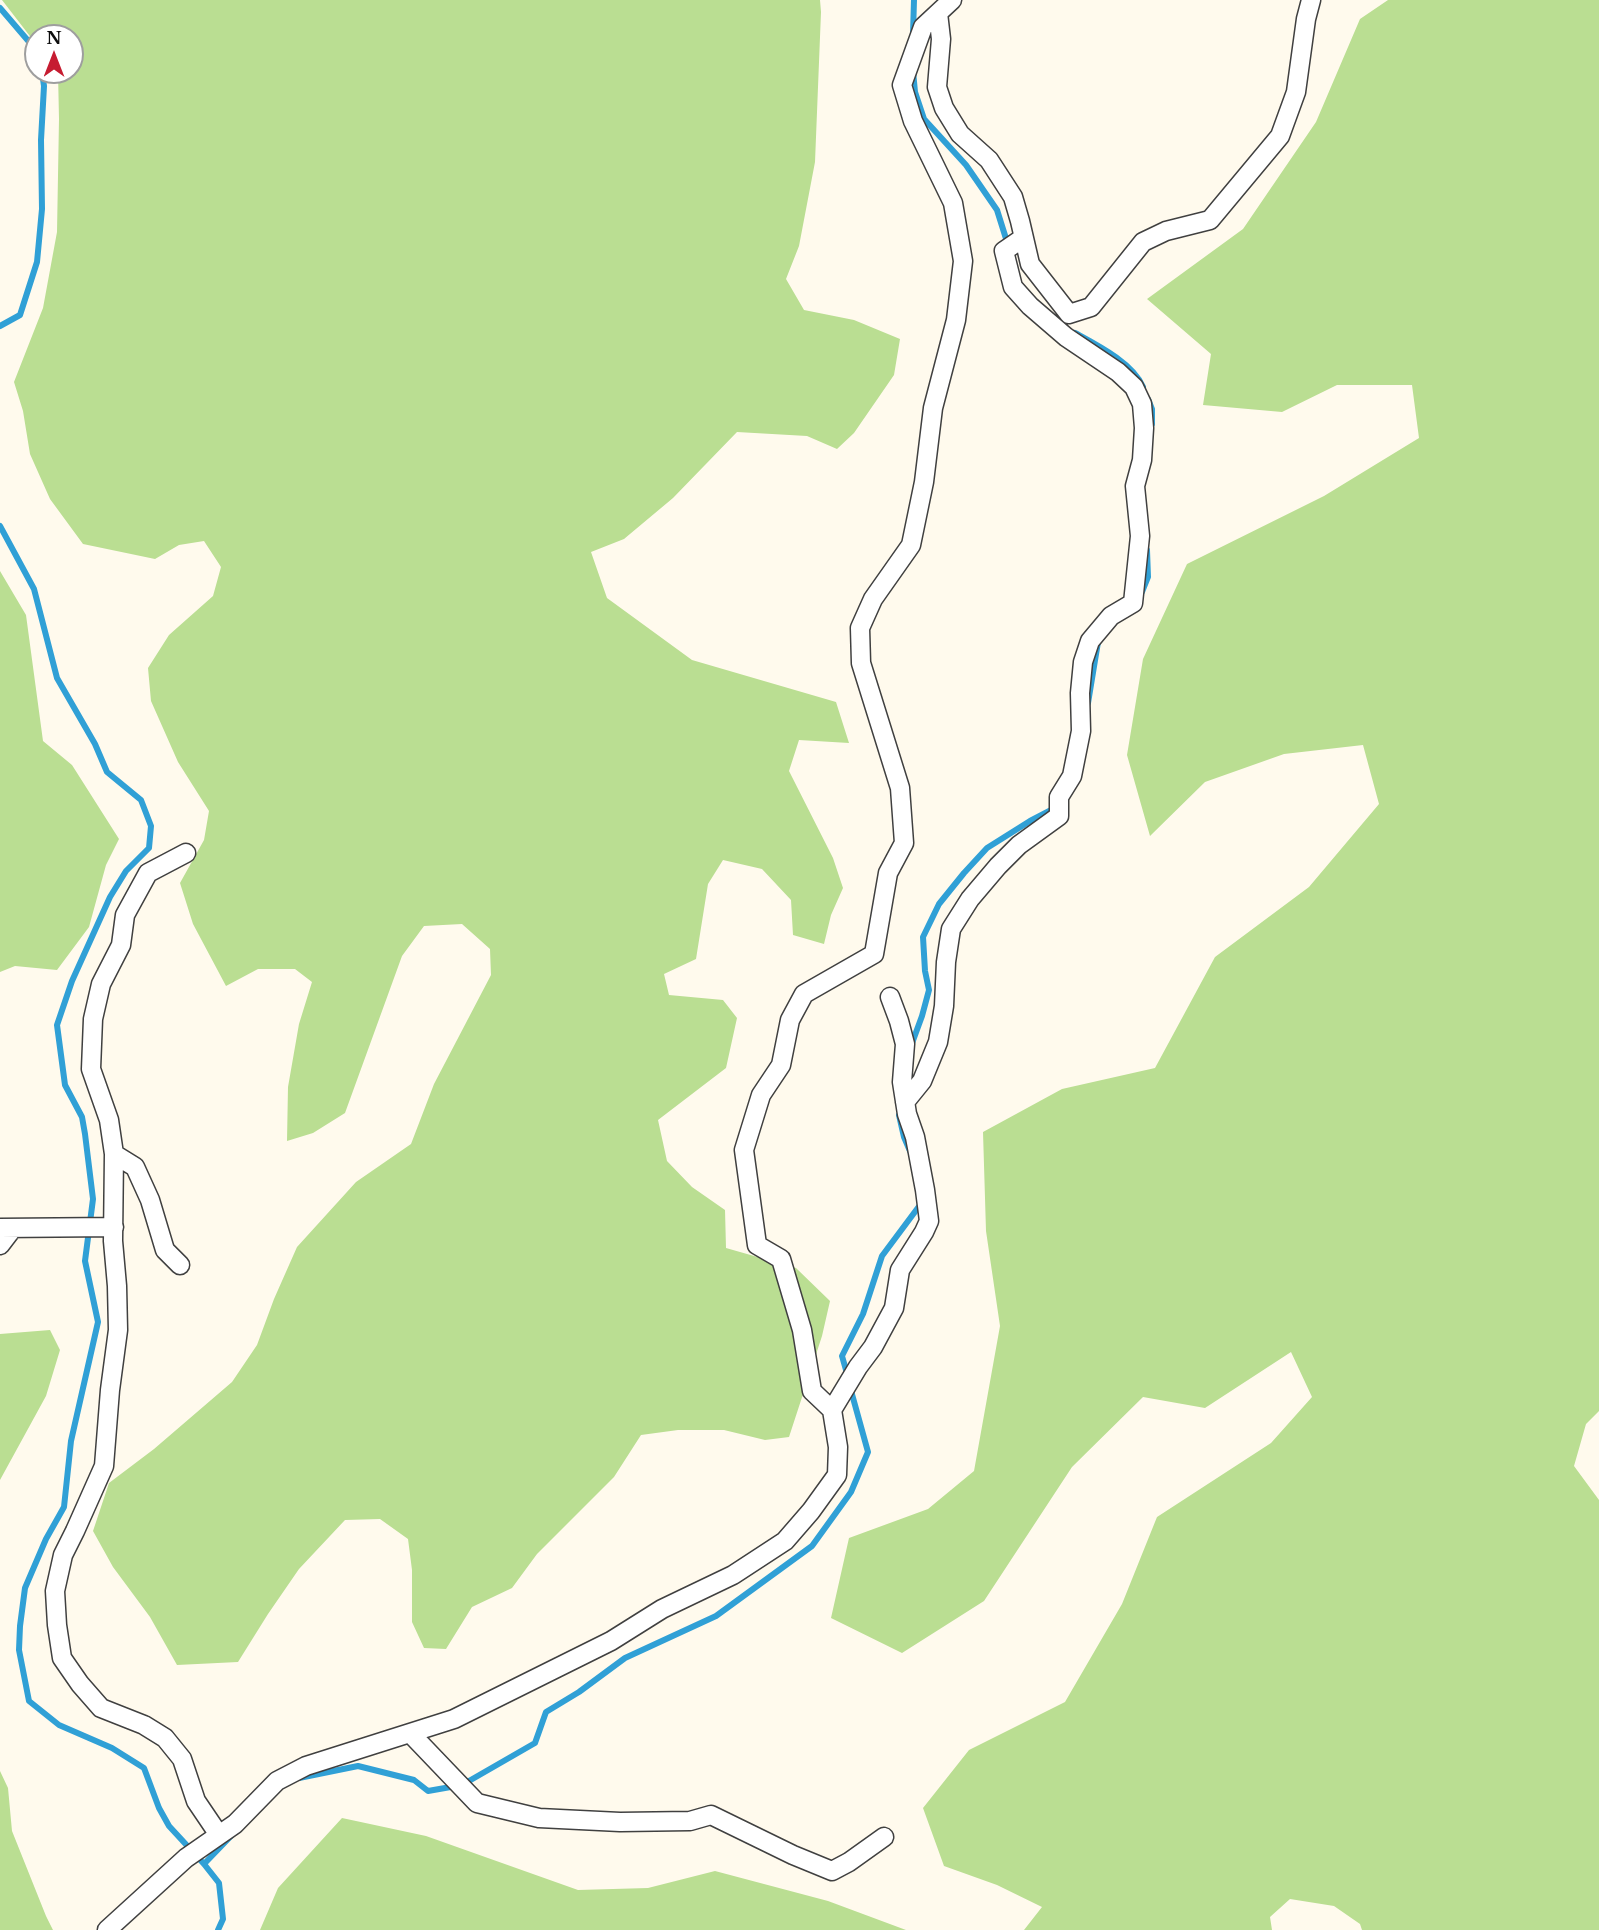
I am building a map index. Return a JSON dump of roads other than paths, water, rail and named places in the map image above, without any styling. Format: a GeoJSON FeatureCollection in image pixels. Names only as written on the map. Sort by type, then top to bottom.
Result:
{"type":"FeatureCollection","features":[{"type":"Feature","properties":{"kind":"street"},"geometry":{"type":"LineString","coordinates":[[107,1930],[186,1858],[235,1824],[277,1781],[306,1766],[454,1719],[611,1641],[662,1609],[733,1575],[784,1541],[811,1511],[837,1475],[838,1447],[832,1409],[812,1391],[802,1330],[781,1259],[757,1245],[744,1150],[761,1095],[781,1065],[790,1020],[804,994],[874,954],[888,873],[904,843],[900,788],[861,663],[860,628],[873,599],[911,545],[924,482],[933,408],[956,320],[963,261],[953,203],[913,121],[903,85],[923,27],[952,0]]}},
{"type":"Feature","properties":{"kind":"street"},"geometry":{"type":"LineString","coordinates":[[938,13],[941,39],[937,87],[944,108],[960,134],[989,160],[1013,197],[1020,221],[1021,239],[1030,264],[1070,314],[1091,307],[1143,242],[1166,231],[1209,220],[1280,136],[1296,92],[1311,0]]}},
{"type":"Feature","properties":{"kind":"street"},"geometry":{"type":"LineString","coordinates":[[905,1102],[922,1081],[938,1042],[944,1006],[946,962],[951,928],[970,899],[998,866],[1019,845],[1059,816],[1059,797],[1072,776],[1081,731],[1080,693],[1083,662],[1090,641],[1112,616],[1133,603],[1140,536],[1135,486],[1142,460],[1142,404],[1134,387],[1118,372],[1066,337],[1030,306],[1013,287],[1004,250],[1021,239]]}},
{"type":"Feature","properties":{"kind":"street"},"geometry":{"type":"LineString","coordinates":[[186,853],[148,873],[125,915],[121,945],[101,984],[95,1010],[91,1041],[91,1069],[109,1120],[114,1154],[108,1227],[118,1330],[110,1390],[104,1466],[63,1555],[55,1592],[62,1658],[101,1708],[144,1725],[165,1738],[183,1759],[196,1801],[212,1840]]}},
{"type":"Feature","properties":{"kind":"street"},"geometry":{"type":"LineString","coordinates":[[832,1409],[873,1347],[894,1308],[900,1270],[929,1221],[915,1137],[907,1114],[902,1082],[905,1044],[890,997]]}},
{"type":"Feature","properties":{"kind":"street"},"geometry":{"type":"LineString","coordinates":[[114,1154],[135,1167],[150,1200],[165,1250],[180,1265]]}},
{"type":"Feature","properties":{"kind":"street"},"geometry":{"type":"LineString","coordinates":[[0,1245],[7,1228],[108,1227]]}},
{"type":"Feature","properties":{"kind":"street"},"geometry":{"type":"LineString","coordinates":[[411,1734],[477,1803],[538,1818],[643,1822],[690,1821],[711,1815],[793,1855],[832,1871],[884,1837]]}},
{"type":"Feature","properties":{"kind":"waterway"},"geometry":{"type":"LineString","coordinates":[[913,34],[914,0]]}},
{"type":"Feature","properties":{"kind":"waterway"},"geometry":{"type":"LineString","coordinates":[[0,8],[24,36]]}},
{"type":"Feature","properties":{"kind":"waterway"},"geometry":{"type":"LineString","coordinates":[[913,71],[915,92],[924,119],[966,165],[997,210],[1008,245]]}},
{"type":"Feature","properties":{"kind":"waterway"},"geometry":{"type":"LineString","coordinates":[[0,326],[20,315],[37,262],[42,209],[41,140],[44,84]]}},
{"type":"Feature","properties":{"kind":"waterway"},"geometry":{"type":"LineString","coordinates":[[1075,333],[1104,349],[1123,363],[1138,378],[1143,387]]}},
{"type":"Feature","properties":{"kind":"waterway"},"geometry":{"type":"LineString","coordinates":[[1148,399],[1152,409],[1152,424]]}},
{"type":"Feature","properties":{"kind":"waterway"},"geometry":{"type":"LineString","coordinates":[[0,526],[34,589],[57,678],[95,744],[107,772],[141,800],[151,826],[149,848],[126,871],[110,897],[72,981],[57,1025],[65,1085],[82,1117],[85,1134],[93,1199],[85,1261],[98,1322],[71,1441],[64,1507],[46,1539],[25,1588],[19,1650],[29,1701],[59,1725],[112,1748],[144,1768],[159,1808],[169,1826],[219,1883],[223,1919],[218,1930]]}},
{"type":"Feature","properties":{"kind":"waterway"},"geometry":{"type":"LineString","coordinates":[[1142,592],[1148,577],[1147,550]]}},
{"type":"Feature","properties":{"kind":"waterway"},"geometry":{"type":"LineString","coordinates":[[1088,703],[1098,642]]}},
{"type":"Feature","properties":{"kind":"waterway"},"geometry":{"type":"LineString","coordinates":[[911,1046],[929,990],[925,971],[923,937],[939,904],[987,848],[1055,808]]}},
{"type":"Feature","properties":{"kind":"waterway"},"geometry":{"type":"LineString","coordinates":[[899,1115],[910,1151]]}},
{"type":"Feature","properties":{"kind":"waterway"},"geometry":{"type":"LineString","coordinates":[[848,1377],[842,1356],[863,1314],[882,1256],[920,1202]]}},
{"type":"Feature","properties":{"kind":"waterway"},"geometry":{"type":"LineString","coordinates":[[299,1778],[358,1766],[414,1780],[428,1791],[462,1785],[535,1743],[546,1712],[579,1692],[625,1658],[716,1616],[812,1546],[851,1492],[868,1452],[850,1387]]}},
{"type":"Feature","properties":{"kind":"waterway"},"geometry":{"type":"LineString","coordinates":[[204,1864],[231,1836]]}}]}
